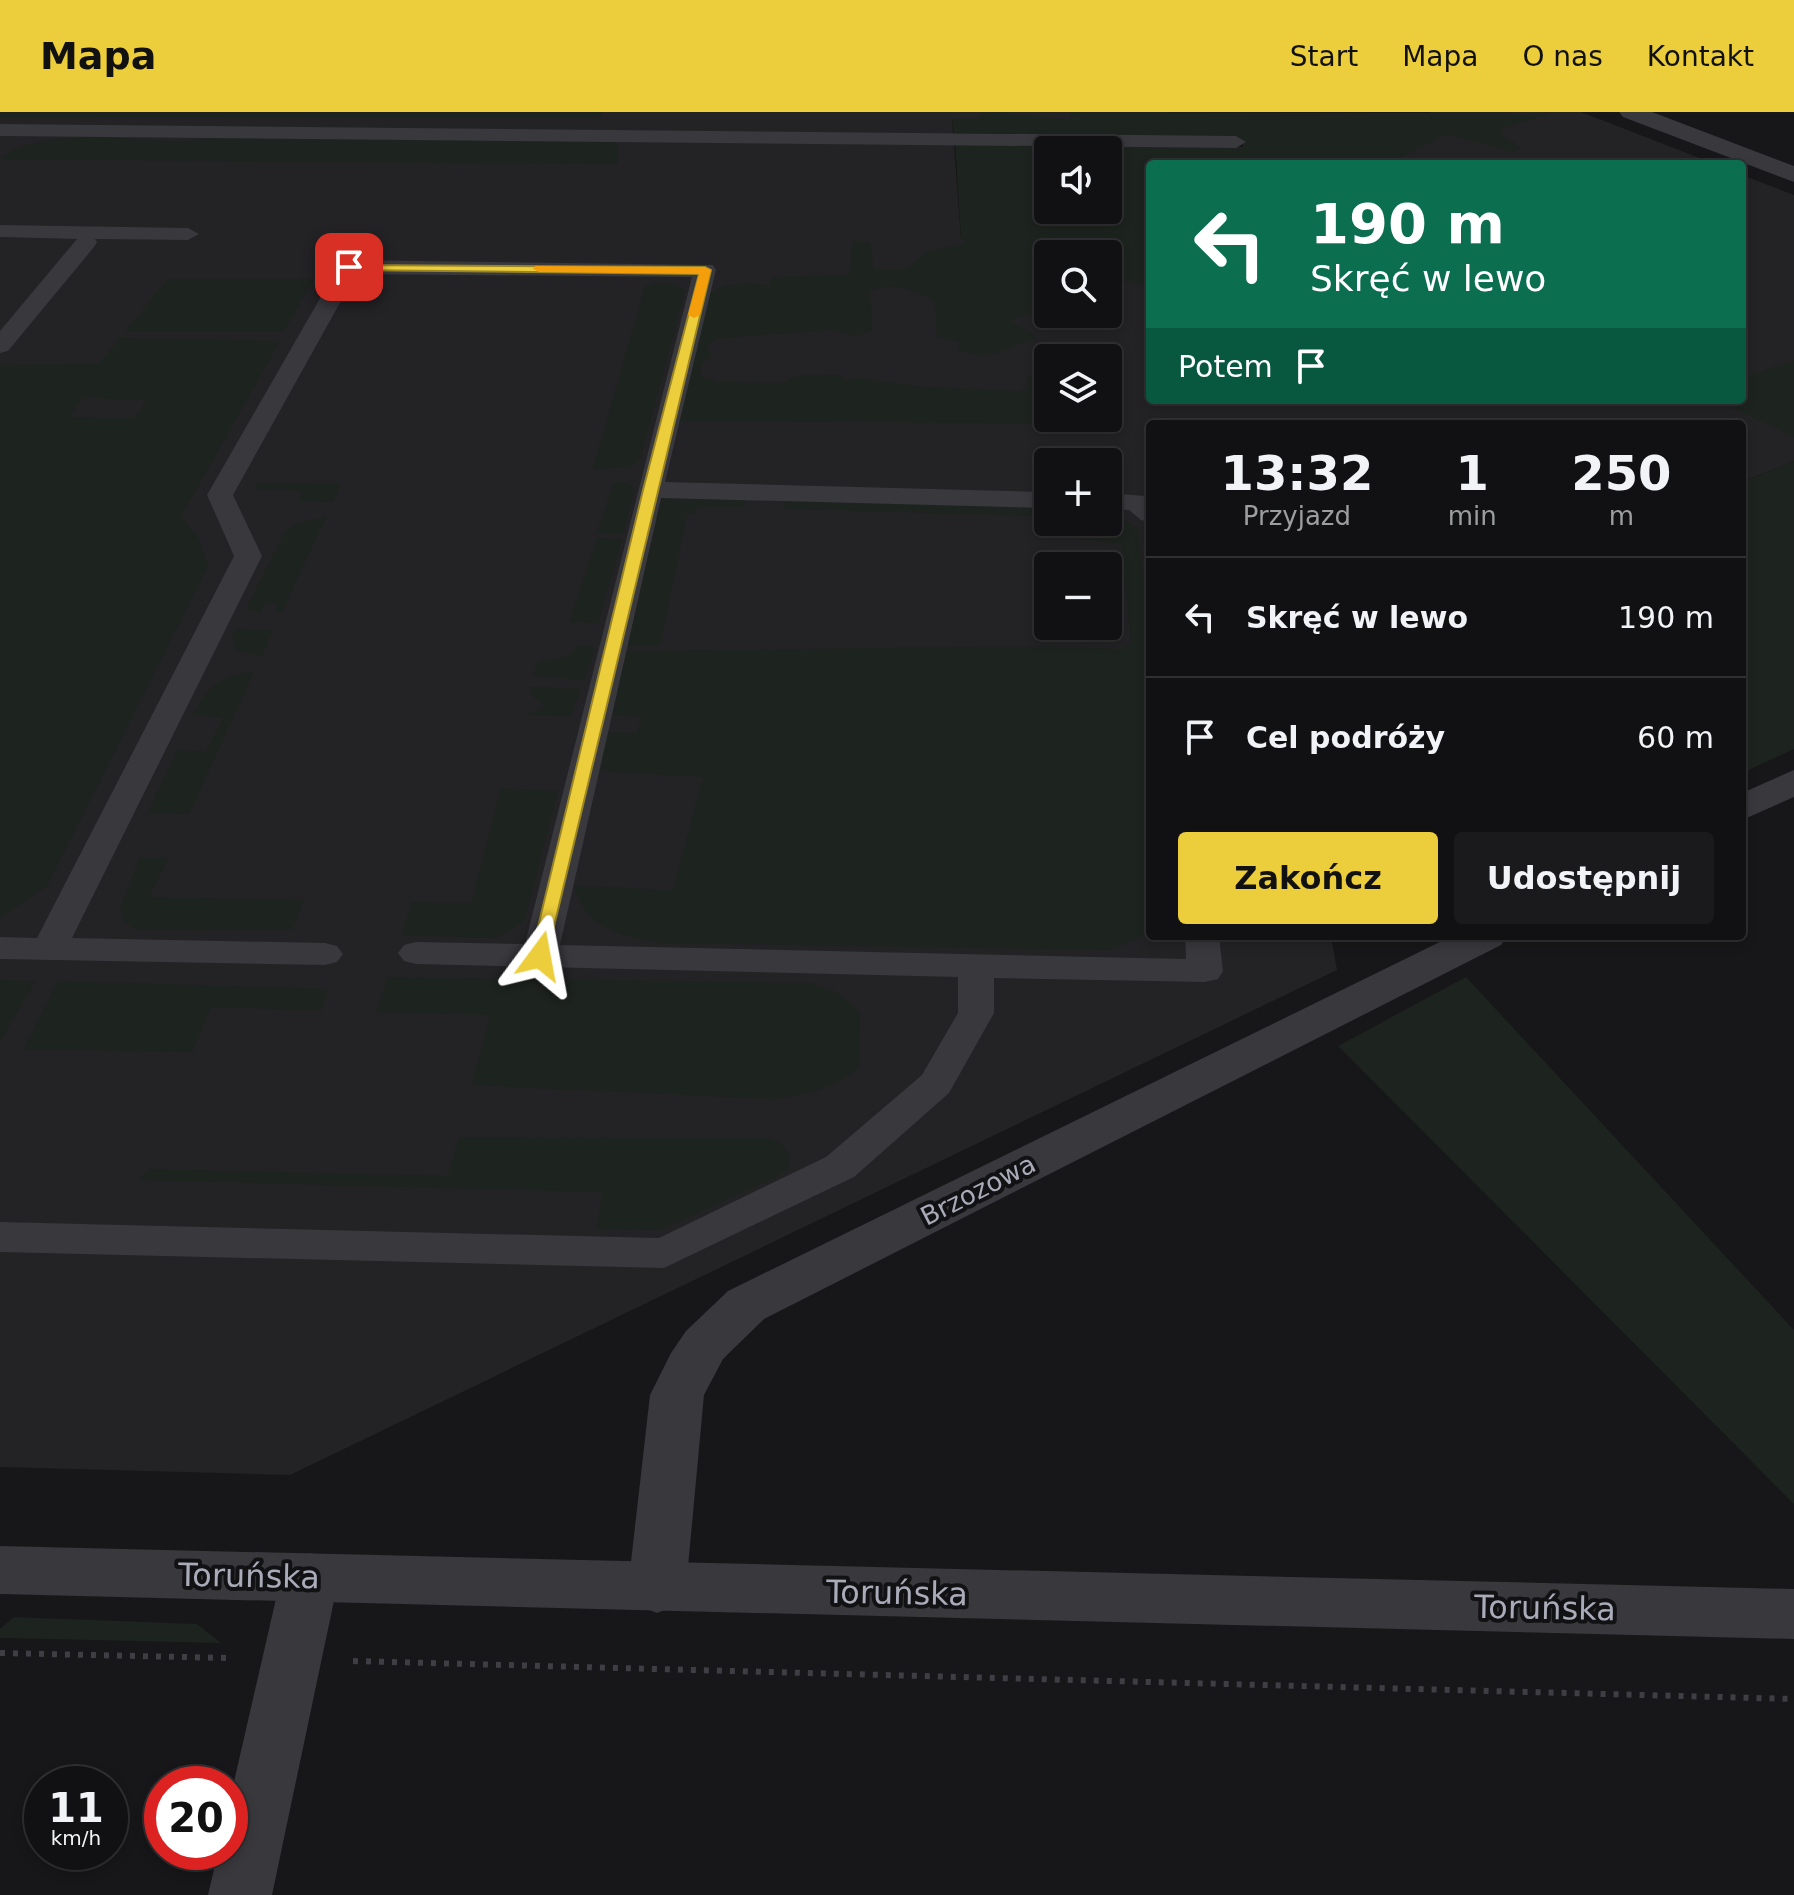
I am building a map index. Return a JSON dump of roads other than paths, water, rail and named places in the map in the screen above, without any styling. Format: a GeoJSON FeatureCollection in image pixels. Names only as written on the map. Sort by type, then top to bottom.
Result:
{"type":"FeatureCollection","features":[{"type":"Feature","properties":{"kind":"street"},"geometry":{"type":"LineString","coordinates":[[1631,112],[1794,175]]}},
{"type":"Feature","properties":{"kind":"street"},"geometry":{"type":"LineString","coordinates":[[1746,806],[1794,782]]}},
{"type":"Feature","properties":{"kind":"street","name":"Brzozowa"},"geometry":{"type":"LineString","coordinates":[[657,1588],[677,1395],[688,1367],[704,1342],[746,1305],[1478,940]]}},
{"type":"Feature","properties":{"kind":"street","name":"Toruńska"},"geometry":{"type":"LineString","coordinates":[[0,1570],[1794,1614]]}},
{"type":"Feature","properties":{"kind":"street"},"geometry":{"type":"LineString","coordinates":[[240,1895],[310,1577]]}},
{"type":"Feature","properties":{"kind":"lane"},"geometry":{"type":"LineString","coordinates":[[0,130],[1236,142]]}},
{"type":"Feature","properties":{"kind":"lane"},"geometry":{"type":"LineString","coordinates":[[0,231],[188,234]]}},
{"type":"Feature","properties":{"kind":"lane"},"geometry":{"type":"LineString","coordinates":[[0,346],[86,242]]}},
{"type":"Feature","properties":{"kind":"lane"},"geometry":{"type":"LineString","coordinates":[[49,949],[248,556],[220,495],[349,267],[705,270],[540,956]]}},
{"type":"Feature","properties":{"kind":"lane"},"geometry":{"type":"LineString","coordinates":[[650,490],[1034,500]]}},
{"type":"Feature","properties":{"kind":"lane"},"geometry":{"type":"LineString","coordinates":[[1122,502],[1136,502],[1146,511]]}},
{"type":"Feature","properties":{"kind":"lane"},"geometry":{"type":"LineString","coordinates":[[416,953],[1205,971],[1202,940]]}},
{"type":"Feature","properties":{"kind":"lane"},"geometry":{"type":"LineString","coordinates":[[0,948],[325,954]]}},
{"type":"Feature","properties":{"kind":"lane"},"geometry":{"type":"LineString","coordinates":[[0,1237],[664,1253],[840,1167],[936,1084],[976,1013],[976,966]]}}]}
